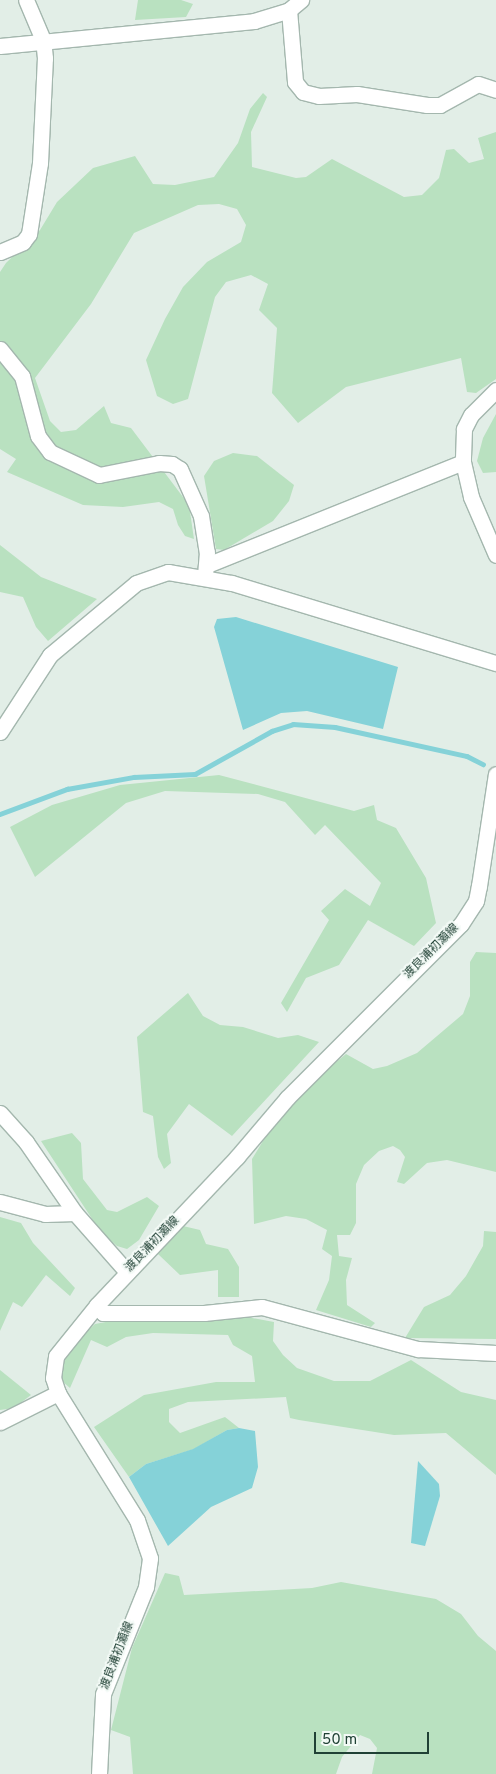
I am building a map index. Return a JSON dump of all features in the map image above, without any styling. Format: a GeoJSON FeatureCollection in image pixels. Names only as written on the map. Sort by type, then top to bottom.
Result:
{"type":"FeatureCollection","features":[{"type":"Feature","properties":{"kind":"street"},"geometry":{"type":"LineString","coordinates":[[0,252],[23,242],[34,211],[40,163],[44,40],[26,0]]}},
{"type":"Feature","properties":{"kind":"street"},"geometry":{"type":"LineString","coordinates":[[0,46],[254,20],[289,10],[301,0]]}},
{"type":"Feature","properties":{"kind":"street"},"geometry":{"type":"LineString","coordinates":[[289,10],[295,82],[303,92],[319,96],[357,94],[427,105],[440,105],[478,84],[496,90]]}},
{"type":"Feature","properties":{"kind":"street"},"geometry":{"type":"LineString","coordinates":[[0,349],[22,376],[38,436],[50,452],[99,475],[159,463],[180,469],[202,516],[206,570]]}},
{"type":"Feature","properties":{"kind":"street"},"geometry":{"type":"LineString","coordinates":[[496,390],[471,415],[464,429],[463,462],[471,497],[496,555]]}},
{"type":"Feature","properties":{"kind":"street"},"geometry":{"type":"LineString","coordinates":[[0,732],[50,655],[136,583],[168,572],[206,570],[463,462]]}},
{"type":"Feature","properties":{"kind":"street"},"geometry":{"type":"LineString","coordinates":[[206,570],[496,663]]}},
{"type":"Feature","properties":{"kind":"street","name":"渡良浦初瀬線"},"geometry":{"type":"LineString","coordinates":[[99,1774],[103,1694],[146,1587],[150,1558],[137,1520],[58,1393],[52,1378],[56,1356],[97,1305],[237,1157],[286,1098],[467,915],[480,886],[496,774]]}},
{"type":"Feature","properties":{"kind":"street"},"geometry":{"type":"LineString","coordinates":[[0,1113],[26,1142],[75,1213],[127,1272]]}},
{"type":"Feature","properties":{"kind":"street"},"geometry":{"type":"LineString","coordinates":[[0,1202],[45,1214],[75,1213]]}},
{"type":"Feature","properties":{"kind":"street"},"geometry":{"type":"LineString","coordinates":[[97,1305],[103,1313],[204,1313],[262,1307],[418,1349],[496,1353]]}},
{"type":"Feature","properties":{"kind":"street"},"geometry":{"type":"LineString","coordinates":[[0,1422],[58,1393]]}},
{"type":"Feature","properties":{"kind":"green space"},"geometry":{"type":"Polygon","coordinates":[[[138,0],[181,0],[193,4],[186,17],[135,20],[138,0]]]}},
{"type":"Feature","properties":{"kind":"green space"},"geometry":{"type":"Polygon","coordinates":[[[263,93],[267,97],[251,132],[252,167],[296,178],[306,177],[332,159],[404,197],[422,195],[439,178],[446,150],[454,149],[469,163],[484,159],[478,138],[496,132],[496,379],[476,393],[467,392],[461,358],[346,387],[298,423],[272,393],[277,328],[259,310],[268,284],[251,275],[226,282],[215,297],[188,399],[173,404],[157,396],[146,360],[165,319],[183,287],[207,262],[241,242],[246,225],[237,209],[219,204],[198,205],[134,233],[91,304],[35,378],[50,421],[61,432],[76,430],[104,406],[111,423],[131,428],[189,505],[194,539],[185,536],[178,525],[173,509],[159,502],[123,507],[83,505],[7,472],[16,459],[0,449],[0,272],[6,263],[40,230],[57,202],[93,168],[135,156],[153,184],[175,185],[214,177],[238,143],[250,109],[263,93]]]}},
{"type":"Feature","properties":{"kind":"green space"},"geometry":{"type":"Polygon","coordinates":[[[496,414],[496,472],[483,473],[477,461],[483,438],[496,414]]]}},
{"type":"Feature","properties":{"kind":"green space"},"geometry":{"type":"Polygon","coordinates":[[[233,453],[257,456],[294,485],[289,501],[273,521],[224,550],[216,549],[204,476],[214,461],[233,453]]]}},
{"type":"Feature","properties":{"kind":"green space"},"geometry":{"type":"Polygon","coordinates":[[[0,545],[41,577],[97,599],[48,641],[36,627],[23,597],[0,592],[0,545]]]}},
{"type":"Feature","properties":{"kind":"green space"},"geometry":{"type":"Polygon","coordinates":[[[219,775],[354,811],[374,805],[377,820],[396,828],[426,878],[436,923],[414,946],[368,920],[339,965],[306,978],[287,1012],[281,1003],[329,920],[321,911],[345,889],[370,906],[381,883],[325,825],[315,835],[285,802],[258,794],[165,791],[126,803],[35,877],[10,827],[52,805],[120,785],[219,775]]]}},
{"type":"Feature","properties":{"kind":"green space"},"geometry":{"type":"Polygon","coordinates":[[[476,952],[496,953],[496,1172],[447,1160],[427,1163],[404,1184],[397,1182],[405,1157],[400,1150],[393,1146],[379,1151],[364,1165],[356,1184],[356,1223],[350,1235],[337,1235],[339,1256],[352,1258],[346,1280],[347,1305],[375,1323],[371,1327],[316,1310],[329,1280],[332,1256],[322,1249],[327,1230],[306,1219],[286,1216],[254,1224],[252,1159],[274,1123],[314,1080],[346,1054],[373,1069],[387,1066],[417,1053],[463,1014],[470,996],[470,962],[476,952]]]}},
{"type":"Feature","properties":{"kind":"green space"},"geometry":{"type":"Polygon","coordinates":[[[188,993],[203,1016],[220,1025],[243,1027],[278,1038],[298,1035],[319,1042],[232,1136],[189,1104],[167,1134],[171,1163],[164,1169],[158,1157],[153,1116],[143,1112],[137,1037],[188,993]]]}},
{"type":"Feature","properties":{"kind":"green space"},"geometry":{"type":"Polygon","coordinates":[[[72,1133],[81,1143],[83,1179],[107,1210],[117,1212],[147,1197],[159,1206],[139,1240],[127,1249],[117,1246],[100,1231],[41,1141],[72,1133]]]}},
{"type":"Feature","properties":{"kind":"green space"},"geometry":{"type":"Polygon","coordinates":[[[0,1217],[21,1223],[33,1243],[75,1288],[70,1296],[46,1275],[22,1307],[13,1302],[0,1331],[0,1217]]]}},
{"type":"Feature","properties":{"kind":"green space"},"geometry":{"type":"Polygon","coordinates":[[[183,1226],[200,1230],[206,1244],[228,1249],[239,1267],[239,1297],[218,1297],[218,1270],[180,1275],[158,1254],[183,1226]]]}},
{"type":"Feature","properties":{"kind":"green space"},"geometry":{"type":"Polygon","coordinates":[[[484,1231],[496,1232],[496,1339],[405,1338],[424,1307],[450,1295],[466,1276],[483,1246],[484,1231]]]}},
{"type":"Feature","properties":{"kind":"green space"},"geometry":{"type":"Polygon","coordinates":[[[247,1317],[274,1322],[273,1341],[283,1355],[297,1368],[334,1381],[370,1381],[411,1360],[461,1392],[496,1400],[496,1475],[446,1433],[394,1435],[290,1418],[286,1397],[188,1402],[169,1409],[169,1422],[180,1433],[225,1417],[239,1428],[227,1430],[194,1449],[146,1464],[129,1477],[94,1427],[144,1395],[216,1382],[255,1382],[252,1356],[233,1345],[228,1335],[153,1333],[126,1337],[107,1347],[91,1340],[70,1388],[62,1381],[64,1358],[74,1343],[95,1324],[111,1321],[247,1317]]]}},
{"type":"Feature","properties":{"kind":"green space"},"geometry":{"type":"Polygon","coordinates":[[[0,1370],[31,1395],[14,1408],[0,1410],[0,1370]]]}},
{"type":"Feature","properties":{"kind":"green space"},"geometry":{"type":"Polygon","coordinates":[[[165,1573],[179,1576],[184,1595],[312,1588],[341,1582],[436,1599],[461,1614],[478,1636],[496,1651],[496,1774],[372,1774],[377,1748],[370,1739],[360,1735],[342,1757],[336,1774],[133,1774],[130,1737],[111,1730],[132,1648],[165,1573]]]}},
{"type":"Feature","properties":{"kind":"water"},"geometry":{"type":"Polygon","coordinates":[[[236,617],[398,667],[383,729],[307,711],[281,713],[243,730],[214,627],[217,619],[236,617]]]}},
{"type":"Feature","properties":{"kind":"water"},"geometry":{"type":"Polygon","coordinates":[[[239,1428],[255,1431],[258,1467],[252,1488],[211,1507],[168,1546],[129,1477],[146,1464],[193,1449],[227,1430],[239,1428]]]}},
{"type":"Feature","properties":{"kind":"water"},"geometry":{"type":"Polygon","coordinates":[[[418,1461],[439,1484],[440,1496],[425,1546],[411,1543],[418,1461]]]}},
{"type":"Feature","properties":{"kind":"waterway"},"geometry":{"type":"LineString","coordinates":[[0,814],[67,789],[134,777],[195,774],[272,731],[293,724],[335,727],[467,756],[483,764]]}}]}
